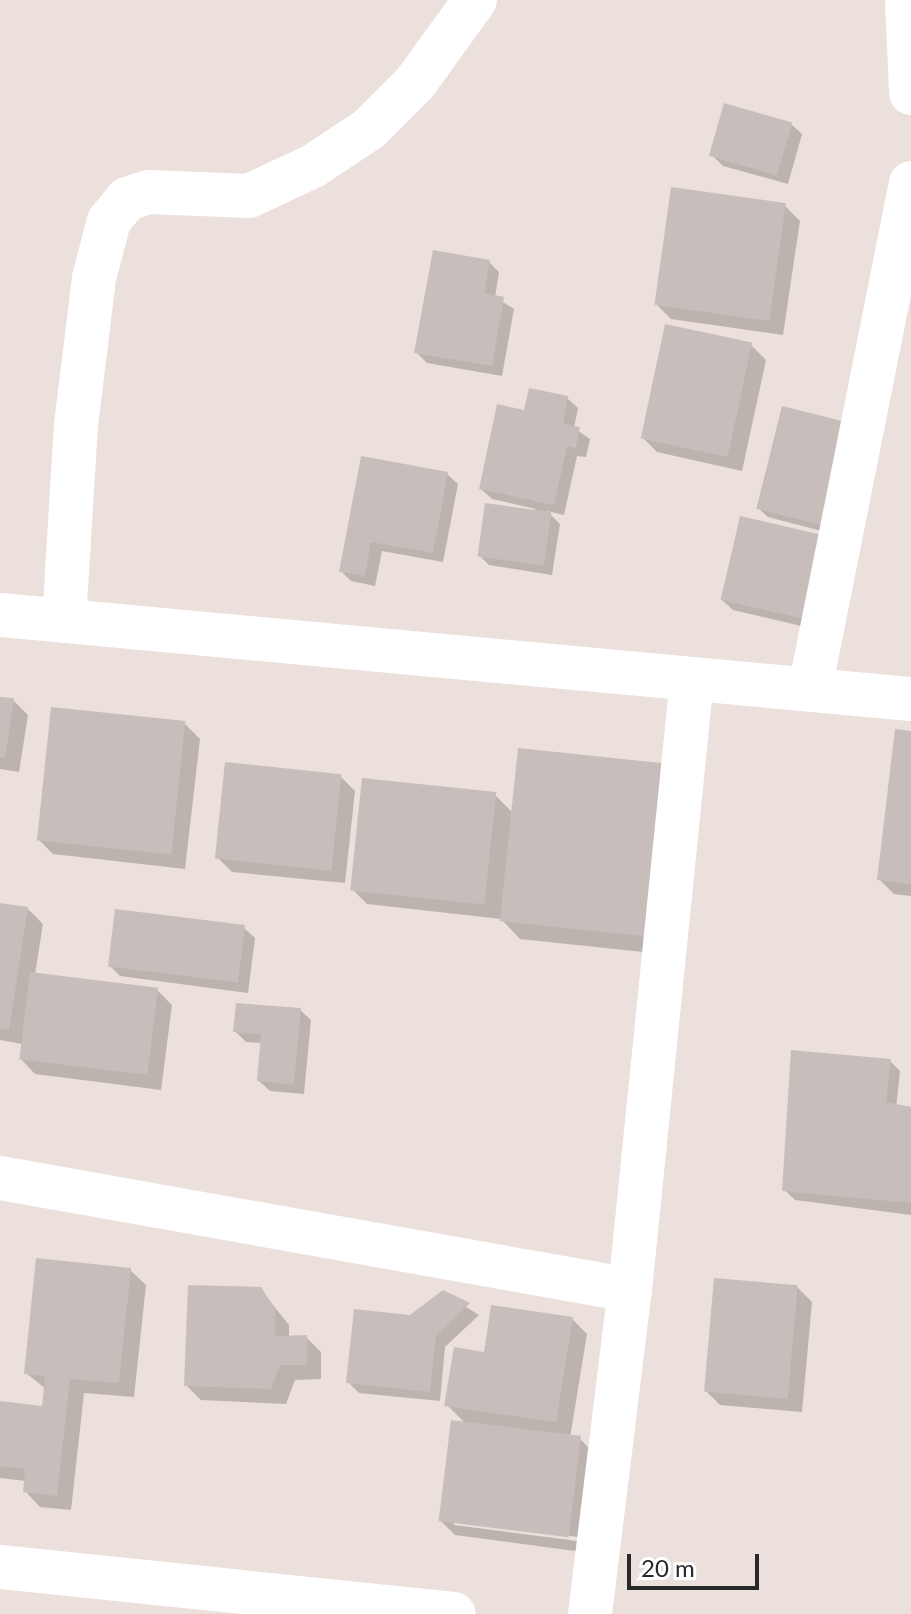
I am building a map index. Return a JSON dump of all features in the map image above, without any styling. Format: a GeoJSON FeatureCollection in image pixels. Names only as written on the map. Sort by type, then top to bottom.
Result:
{"type":"FeatureCollection","features":[{"type":"Feature","properties":{"kind":"street"},"geometry":{"type":"LineString","coordinates":[[64,621],[76,425],[94,278],[109,221],[127,199],[149,192],[249,196],[313,166],[369,129],[415,83],[475,0]]}},
{"type":"Feature","properties":{"kind":"street"},"geometry":{"type":"LineString","coordinates":[[907,0],[911,93]]}},
{"type":"Feature","properties":{"kind":"street"},"geometry":{"type":"LineString","coordinates":[[810,689],[911,183]]}},
{"type":"Feature","properties":{"kind":"street"},"geometry":{"type":"LineString","coordinates":[[0,615],[911,699]]}},
{"type":"Feature","properties":{"kind":"street"},"geometry":{"type":"LineString","coordinates":[[590,1614],[630,1290],[692,679]]}},
{"type":"Feature","properties":{"kind":"street"},"geometry":{"type":"LineString","coordinates":[[0,1178],[630,1290]]}},
{"type":"Feature","properties":{"kind":"street"},"geometry":{"type":"LineString","coordinates":[[0,1567],[454,1614]]}},
{"type":"Feature","properties":{"kind":"building"},"geometry":{"type":"Polygon","coordinates":[[[724,103],[792,123],[777,175],[709,156],[724,103]]]}},
{"type":"Feature","properties":{"kind":"building"},"geometry":{"type":"Polygon","coordinates":[[[671,187],[786,203],[769,321],[654,305],[671,187]]]}},
{"type":"Feature","properties":{"kind":"building"},"geometry":{"type":"Polygon","coordinates":[[[433,250],[490,260],[484,293],[504,297],[492,366],[414,353],[433,250]]]}},
{"type":"Feature","properties":{"kind":"building"},"geometry":{"type":"Polygon","coordinates":[[[665,324],[752,343],[728,457],[641,438],[665,324]]]}},
{"type":"Feature","properties":{"kind":"building"},"geometry":{"type":"Polygon","coordinates":[[[529,388],[568,396],[563,424],[580,427],[576,448],[567,446],[554,505],[479,489],[497,404],[524,410],[529,388]]]}},
{"type":"Feature","properties":{"kind":"building"},"geometry":{"type":"Polygon","coordinates":[[[782,406],[854,424],[828,527],[756,509],[782,406]]]}},
{"type":"Feature","properties":{"kind":"building"},"geometry":{"type":"Polygon","coordinates":[[[361,456],[448,472],[433,553],[371,542],[365,576],[339,572],[361,456]]]}},
{"type":"Feature","properties":{"kind":"building"},"geometry":{"type":"Polygon","coordinates":[[[485,503],[551,512],[544,566],[477,556],[485,503]]]}},
{"type":"Feature","properties":{"kind":"building"},"geometry":{"type":"Polygon","coordinates":[[[740,516],[828,536],[808,620],[721,600],[740,516]]]}},
{"type":"Feature","properties":{"kind":"building"},"geometry":{"type":"Polygon","coordinates":[[[0,697],[14,698],[5,758],[0,757],[0,697]]]}},
{"type":"Feature","properties":{"kind":"building"},"geometry":{"type":"Polygon","coordinates":[[[51,707],[185,721],[171,854],[37,840],[51,707]]]}},
{"type":"Feature","properties":{"kind":"building"},"geometry":{"type":"Polygon","coordinates":[[[895,729],[911,731],[911,884],[877,880],[895,729]]]}},
{"type":"Feature","properties":{"kind":"building"},"geometry":{"type":"Polygon","coordinates":[[[518,748],[673,764],[655,937],[500,921],[518,748]]]}},
{"type":"Feature","properties":{"kind":"building"},"geometry":{"type":"Polygon","coordinates":[[[225,762],[341,774],[331,871],[215,858],[225,762]]]}},
{"type":"Feature","properties":{"kind":"building"},"geometry":{"type":"Polygon","coordinates":[[[362,778],[496,792],[484,904],[350,890],[362,778]]]}},
{"type":"Feature","properties":{"kind":"building"},"geometry":{"type":"Polygon","coordinates":[[[0,903],[28,907],[9,1030],[0,1029],[0,903]]]}},
{"type":"Feature","properties":{"kind":"building"},"geometry":{"type":"Polygon","coordinates":[[[115,909],[245,925],[238,983],[108,967],[115,909]]]}},
{"type":"Feature","properties":{"kind":"building"},"geometry":{"type":"Polygon","coordinates":[[[30,972],[158,988],[147,1075],[19,1059],[30,972]]]}},
{"type":"Feature","properties":{"kind":"building"},"geometry":{"type":"Polygon","coordinates":[[[236,1003],[301,1008],[294,1085],[257,1081],[261,1034],[233,1032],[236,1003]]]}},
{"type":"Feature","properties":{"kind":"building"},"geometry":{"type":"Polygon","coordinates":[[[791,1050],[891,1059],[886,1102],[911,1107],[911,1203],[782,1191],[791,1050]]]}},
{"type":"Feature","properties":{"kind":"building"},"geometry":{"type":"Polygon","coordinates":[[[36,1258],[131,1268],[119,1383],[70,1379],[57,1496],[23,1492],[25,1469],[0,1466],[0,1401],[42,1406],[45,1376],[24,1374],[36,1258]]]}},
{"type":"Feature","properties":{"kind":"building"},"geometry":{"type":"Polygon","coordinates":[[[714,1278],[798,1285],[788,1399],[704,1392],[714,1278]]]}},
{"type":"Feature","properties":{"kind":"building"},"geometry":{"type":"Polygon","coordinates":[[[188,1285],[261,1287],[275,1309],[275,1336],[307,1335],[307,1365],[280,1365],[271,1389],[184,1386],[188,1285]]]}},
{"type":"Feature","properties":{"kind":"building"},"geometry":{"type":"Polygon","coordinates":[[[443,1290],[470,1303],[436,1336],[430,1392],[346,1383],[354,1309],[410,1315],[443,1290]]]}},
{"type":"Feature","properties":{"kind":"building"},"geometry":{"type":"Polygon","coordinates":[[[491,1305],[573,1317],[556,1422],[444,1406],[454,1347],[484,1352],[491,1305]]]}},
{"type":"Feature","properties":{"kind":"building"},"geometry":{"type":"Polygon","coordinates":[[[451,1420],[581,1436],[569,1537],[439,1521],[451,1420]]]}}]}
